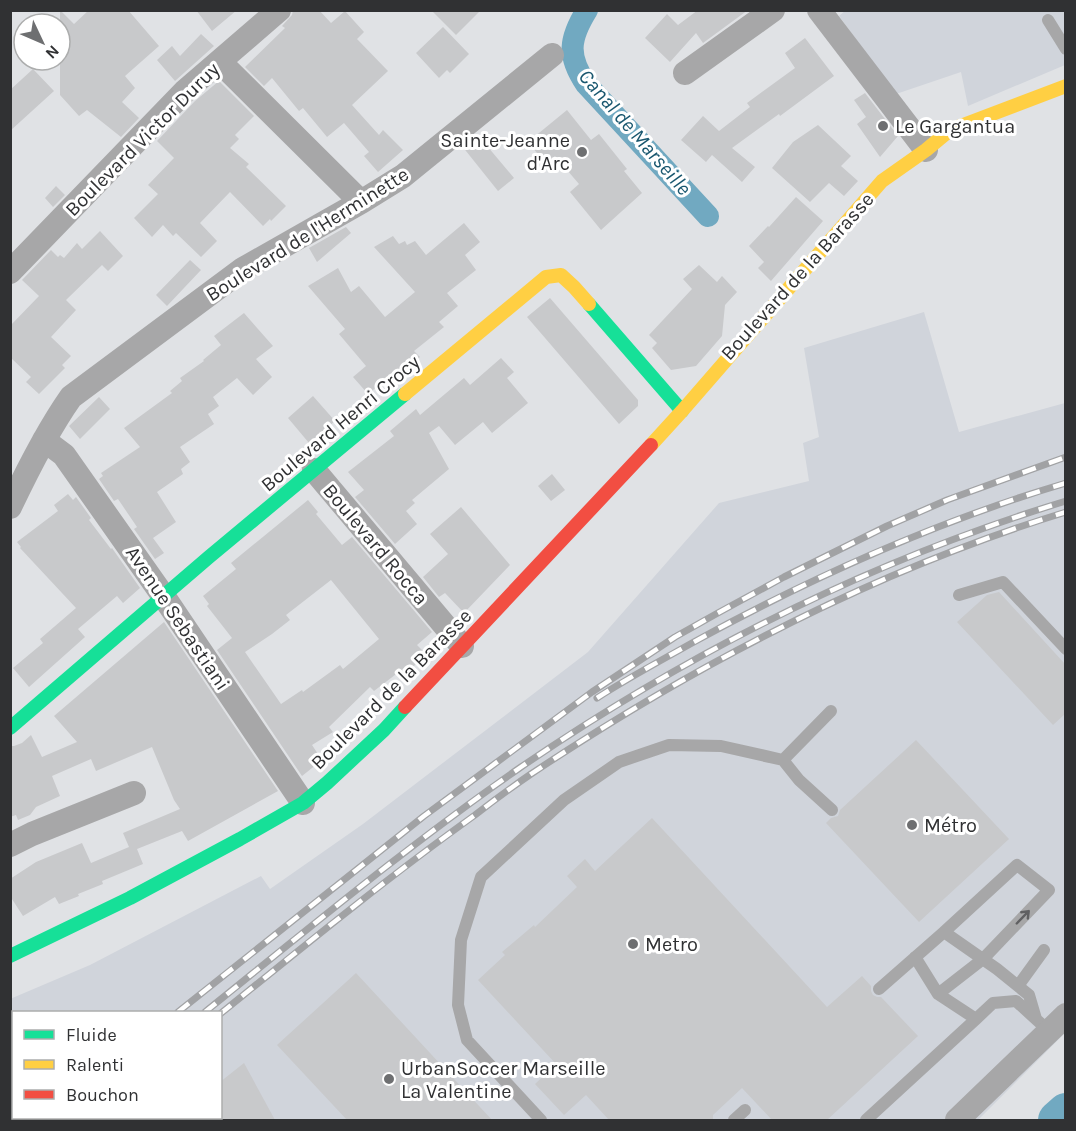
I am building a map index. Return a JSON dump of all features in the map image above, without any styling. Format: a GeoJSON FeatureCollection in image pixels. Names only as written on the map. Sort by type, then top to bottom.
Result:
{"type":"FeatureCollection","features":[{"type":"Feature","properties":{"kind":"main road","name":"Boulevard de la Barasse"},"geometry":{"type":"LineString","coordinates":[[10,956],[130,898],[303,803],[384,730],[682,411],[882,181],[950,130],[1065,86]]}},
{"type":"Feature","properties":{"kind":"main road","name":"Boulevard de la Barasse"},"geometry":{"type":"LineString","coordinates":[[907,178],[926,150]]}},
{"type":"Feature","properties":{"kind":"main road","name":"Boulevard Henri Crocy"},"geometry":{"type":"LineString","coordinates":[[10,728],[209,556],[546,277],[561,275],[574,287],[682,411]]}},
{"type":"Feature","properties":{"kind":"main road","name":"Boulevard de la Barasse"},"geometry":{"type":"LineString","coordinates":[[682,411],[721,386]]}},
{"type":"Feature","properties":{"kind":"street","name":"Boulevard Victor Duruy"},"geometry":{"type":"LineString","coordinates":[[10,272],[185,91],[279,10]]}},
{"type":"Feature","properties":{"kind":"street"},"geometry":{"type":"LineString","coordinates":[[685,73],[773,10]]}},
{"type":"Feature","properties":{"kind":"street"},"geometry":{"type":"LineString","coordinates":[[819,10],[926,150]]}},
{"type":"Feature","properties":{"kind":"street","name":"Boulevard de l'Herminette"},"geometry":{"type":"LineString","coordinates":[[10,507],[32,461],[71,397],[243,269],[403,176],[552,55]]}},
{"type":"Feature","properties":{"kind":"street"},"geometry":{"type":"LineString","coordinates":[[220,62],[361,202]]}},
{"type":"Feature","properties":{"kind":"street","name":"Avenue Sebastiani"},"geometry":{"type":"LineString","coordinates":[[44,440],[64,455],[164,597],[303,803]]}},
{"type":"Feature","properties":{"kind":"street","name":"Boulevard Rocca"},"geometry":{"type":"LineString","coordinates":[[314,470],[462,646]]}},
{"type":"Feature","properties":{"kind":"street"},"geometry":{"type":"LineString","coordinates":[[10,845],[134,793]]}},
{"type":"Feature","properties":{"kind":"street"},"geometry":{"type":"LineString","coordinates":[[957,1120],[1050,1022]]}},
{"type":"Feature","properties":{"kind":"lane"},"geometry":{"type":"LineString","coordinates":[[1048,20],[1065,49]]}},
{"type":"Feature","properties":{"kind":"lane"},"geometry":{"type":"LineString","coordinates":[[959,595],[1003,582],[1065,649]]}},
{"type":"Feature","properties":{"kind":"lane"},"geometry":{"type":"LineString","coordinates":[[783,760],[831,711]]}},
{"type":"Feature","properties":{"kind":"lane"},"geometry":{"type":"LineString","coordinates":[[541,1120],[467,1040],[458,1005],[461,940],[481,877],[564,800],[619,762],[669,745],[721,746],[783,760],[799,780],[832,810]]}},
{"type":"Feature","properties":{"kind":"lane"},"geometry":{"type":"LineString","coordinates":[[879,989],[1017,865],[1049,890],[983,959],[938,994]]}},
{"type":"Feature","properties":{"kind":"lane"},"geometry":{"type":"LineString","coordinates":[[944,932],[1029,995],[1050,1022]]}},
{"type":"Feature","properties":{"kind":"lane"},"geometry":{"type":"LineString","coordinates":[[1018,986],[1044,950]]}},
{"type":"Feature","properties":{"kind":"lane"},"geometry":{"type":"LineString","coordinates":[[915,957],[938,994],[976,1020]]}},
{"type":"Feature","properties":{"kind":"lane"},"geometry":{"type":"LineString","coordinates":[[866,1120],[993,1003],[1016,1001],[1050,1022]]}},
{"type":"Feature","properties":{"kind":"lane"},"geometry":{"type":"LineString","coordinates":[[734,1120],[745,1110]]}},
{"type":"Feature","properties":{"kind":"shaded area"},"geometry":{"type":"Polygon","coordinates":[[[846,10],[1065,11],[1065,65],[968,106],[961,72],[896,94],[839,16],[846,10]]]}},
{"type":"Feature","properties":{"kind":"shaded area"},"geometry":{"type":"Polygon","coordinates":[[[924,312],[959,432],[1065,403],[1065,1033],[978,1120],[11,1120],[10,999],[90,965],[261,876],[270,889],[363,824],[588,652],[719,503],[809,481],[803,443],[819,437],[804,348],[924,312]]]}},
{"type":"Feature","properties":{"kind":"building"},"geometry":{"type":"Polygon","coordinates":[[[89,10],[128,10],[159,46],[125,76],[135,88],[122,102],[139,118],[121,137],[87,110],[79,116],[60,95],[60,72],[72,72],[72,22],[74,24],[89,10]]]}},
{"type":"Feature","properties":{"kind":"building"},"geometry":{"type":"Polygon","coordinates":[[[196,10],[237,10],[212,31],[196,10]]]}},
{"type":"Feature","properties":{"kind":"building"},"geometry":{"type":"Polygon","coordinates":[[[293,10],[319,10],[331,23],[345,11],[364,32],[357,39],[388,71],[352,105],[379,135],[383,130],[403,150],[378,172],[364,156],[369,152],[344,123],[327,137],[303,108],[299,111],[272,78],[264,86],[245,67],[285,28],[282,26],[292,15],[293,10]]]}},
{"type":"Feature","properties":{"kind":"building"},"geometry":{"type":"Polygon","coordinates":[[[431,10],[481,10],[456,35],[431,10]]]}},
{"type":"Feature","properties":{"kind":"building"},"geometry":{"type":"Polygon","coordinates":[[[698,10],[748,10],[703,43],[696,33],[670,62],[645,38],[667,14],[678,25],[698,10]]]}},
{"type":"Feature","properties":{"kind":"building"},"geometry":{"type":"Polygon","coordinates":[[[443,27],[469,54],[450,73],[447,70],[439,78],[416,53],[443,27]]]}},
{"type":"Feature","properties":{"kind":"building"},"geometry":{"type":"Polygon","coordinates":[[[201,34],[214,46],[175,81],[157,60],[172,46],[180,56],[201,34]]]}},
{"type":"Feature","properties":{"kind":"building"},"geometry":{"type":"Polygon","coordinates":[[[805,38],[834,76],[732,148],[755,167],[742,182],[712,155],[706,162],[681,140],[703,116],[719,131],[750,107],[747,103],[795,68],[785,53],[805,38]]]}},
{"type":"Feature","properties":{"kind":"building"},"geometry":{"type":"Polygon","coordinates":[[[30,72],[36,72],[54,91],[10,131],[10,90],[30,72]]]}},
{"type":"Feature","properties":{"kind":"building"},"geometry":{"type":"Polygon","coordinates":[[[219,81],[254,116],[235,135],[239,139],[230,148],[249,164],[246,167],[286,206],[263,226],[230,192],[200,223],[217,241],[201,257],[176,233],[173,236],[163,225],[152,237],[134,218],[158,194],[148,185],[174,158],[157,141],[195,101],[219,81]]]}},
{"type":"Feature","properties":{"kind":"building"},"geometry":{"type":"Polygon","coordinates":[[[865,93],[898,136],[880,157],[857,124],[866,117],[854,100],[865,93]]]}},
{"type":"Feature","properties":{"kind":"building"},"geometry":{"type":"Polygon","coordinates":[[[567,110],[591,140],[599,134],[627,169],[624,171],[642,193],[601,230],[570,192],[579,184],[555,156],[546,164],[528,142],[567,110]]]}},
{"type":"Feature","properties":{"kind":"building"},"geometry":{"type":"Polygon","coordinates":[[[818,125],[851,156],[841,166],[858,181],[844,196],[829,183],[810,202],[772,168],[793,142],[818,125]]]}},
{"type":"Feature","properties":{"kind":"building"},"geometry":{"type":"Polygon","coordinates":[[[477,134],[514,178],[498,191],[462,146],[477,134]]]}},
{"type":"Feature","properties":{"kind":"building"},"geometry":{"type":"Polygon","coordinates":[[[56,186],[65,195],[53,207],[45,198],[56,186]]]}},
{"type":"Feature","properties":{"kind":"building"},"geometry":{"type":"Polygon","coordinates":[[[796,197],[823,221],[771,281],[758,268],[764,262],[749,246],[796,197]]]}},
{"type":"Feature","properties":{"kind":"building"},"geometry":{"type":"Polygon","coordinates":[[[464,223],[480,242],[465,255],[476,270],[447,293],[458,306],[439,322],[444,327],[414,351],[420,357],[401,373],[398,370],[368,394],[353,377],[366,366],[339,334],[345,329],[308,286],[338,268],[351,292],[359,286],[385,317],[415,292],[374,247],[393,236],[399,244],[405,241],[407,245],[415,241],[426,255],[464,223]]]}},
{"type":"Feature","properties":{"kind":"building"},"geometry":{"type":"Polygon","coordinates":[[[346,227],[351,233],[317,262],[309,248],[346,227]]]}},
{"type":"Feature","properties":{"kind":"building"},"geometry":{"type":"Polygon","coordinates":[[[100,231],[123,256],[108,271],[102,265],[66,300],[76,310],[51,337],[71,356],[62,365],[65,368],[39,394],[26,382],[31,377],[10,357],[10,326],[39,296],[22,280],[51,250],[58,257],[60,255],[64,258],[77,243],[82,249],[100,231]]]}},
{"type":"Feature","properties":{"kind":"building"},"geometry":{"type":"Polygon","coordinates":[[[190,260],[201,270],[167,306],[156,295],[190,260]]]}},
{"type":"Feature","properties":{"kind":"building"},"geometry":{"type":"Polygon","coordinates":[[[699,265],[717,282],[722,276],[737,292],[725,305],[722,336],[696,366],[671,370],[652,348],[657,343],[649,335],[692,289],[683,279],[699,265]]]}},
{"type":"Feature","properties":{"kind":"building"},"geometry":{"type":"Polygon","coordinates":[[[550,298],[638,400],[638,406],[619,424],[527,317],[550,298]]]}},
{"type":"Feature","properties":{"kind":"building"},"geometry":{"type":"Polygon","coordinates":[[[244,313],[273,346],[256,359],[272,377],[253,395],[237,378],[213,397],[219,406],[208,414],[214,424],[180,447],[190,462],[181,469],[183,474],[157,492],[176,522],[153,538],[164,553],[155,559],[134,529],[137,527],[118,499],[114,501],[99,479],[103,476],[101,473],[140,447],[124,428],[172,393],[170,391],[182,381],[180,378],[204,361],[221,345],[214,336],[244,313]]]}},
{"type":"Feature","properties":{"kind":"building"},"geometry":{"type":"Polygon","coordinates":[[[501,358],[514,372],[507,378],[528,403],[492,433],[483,422],[455,445],[439,426],[429,433],[449,469],[412,500],[415,503],[406,511],[417,524],[395,544],[355,497],[364,490],[348,472],[394,436],[390,431],[416,409],[420,415],[464,378],[470,385],[501,358]]]}},
{"type":"Feature","properties":{"kind":"building"},"geometry":{"type":"Polygon","coordinates":[[[313,396],[335,421],[309,443],[288,418],[313,396]]]}},
{"type":"Feature","properties":{"kind":"building"},"geometry":{"type":"Polygon","coordinates":[[[99,397],[110,409],[80,439],[69,426],[99,397]]]}},
{"type":"Feature","properties":{"kind":"building"},"geometry":{"type":"Polygon","coordinates":[[[552,474],[565,490],[551,501],[538,486],[552,474]]]}},
{"type":"Feature","properties":{"kind":"building"},"geometry":{"type":"Polygon","coordinates":[[[68,494],[73,500],[76,497],[91,518],[89,520],[140,588],[123,603],[117,596],[78,629],[85,637],[29,687],[13,668],[43,643],[40,639],[76,608],[17,542],[58,511],[54,505],[68,494]]]}},
{"type":"Feature","properties":{"kind":"building"},"geometry":{"type":"Polygon","coordinates":[[[308,500],[318,512],[316,514],[342,545],[352,537],[432,632],[417,645],[426,654],[407,673],[404,668],[374,691],[370,687],[329,727],[333,732],[312,745],[322,760],[302,776],[217,650],[232,638],[207,606],[209,604],[203,596],[236,569],[231,563],[308,500]],[[331,580],[286,615],[290,620],[245,652],[281,704],[302,690],[303,692],[340,665],[343,669],[379,639],[331,580]]]}},
{"type":"Feature","properties":{"kind":"building"},"geometry":{"type":"Polygon","coordinates":[[[461,507],[510,565],[464,613],[445,593],[439,597],[423,577],[448,554],[430,534],[461,507]]]}},
{"type":"Feature","properties":{"kind":"building"},"geometry":{"type":"Polygon","coordinates":[[[999,592],[1065,664],[1065,714],[1053,725],[957,622],[987,595],[999,592]]]}},
{"type":"Feature","properties":{"kind":"building"},"geometry":{"type":"Polygon","coordinates":[[[164,622],[278,791],[188,841],[182,831],[137,849],[143,864],[102,881],[103,884],[59,904],[55,897],[23,916],[10,896],[10,879],[36,862],[82,843],[91,863],[129,847],[123,833],[180,809],[152,747],[96,771],[91,759],[52,776],[60,796],[36,807],[30,815],[18,820],[16,815],[10,817],[10,746],[22,743],[31,735],[42,757],[77,742],[54,716],[164,622]]]}},
{"type":"Feature","properties":{"kind":"building","name":"Métro"},"geometry":{"type":"Polygon","coordinates":[[[916,740],[1009,839],[919,922],[826,823],[838,816],[840,810],[916,740]]]}},
{"type":"Feature","properties":{"kind":"building"},"geometry":{"type":"Polygon","coordinates":[[[652,818],[827,1007],[862,976],[871,986],[873,995],[881,997],[918,1036],[827,1120],[772,1120],[742,1088],[713,1115],[713,1120],[609,1120],[586,1095],[564,1115],[535,1084],[556,1064],[478,980],[505,955],[502,952],[534,925],[535,927],[577,887],[567,876],[585,859],[595,871],[652,818]]]}},
{"type":"Feature","properties":{"kind":"building","name":"UrbanSoccer Marseille La Valentine"},"geometry":{"type":"Polygon","coordinates":[[[356,973],[492,1120],[347,1120],[277,1045],[356,973]]]}},
{"type":"Feature","properties":{"kind":"building"},"geometry":{"type":"Polygon","coordinates":[[[244,1063],[275,1120],[220,1120],[222,1119],[222,1080],[244,1063]]]}},
{"type":"Feature","properties":{"kind":"waterway","name":"Canal de Marseille"},"geometry":{"type":"LineString","coordinates":[[587,10],[577,30],[573,47],[573,56],[580,74],[586,84],[708,216]]}},
{"type":"Feature","properties":{"kind":"waterway"},"geometry":{"type":"LineString","coordinates":[[1057,1120],[1066,1112]]}},
{"type":"Feature","properties":{"kind":"railway"},"geometry":{"type":"LineString","coordinates":[[179,1011],[424,816],[592,692],[675,637],[784,577],[887,526],[947,500],[1066,457]]}},
{"type":"Feature","properties":{"kind":"railway"},"geometry":{"type":"LineString","coordinates":[[597,698],[692,643],[829,574],[922,533],[1017,498],[1066,483]]}},
{"type":"Feature","properties":{"kind":"railway"},"geometry":{"type":"LineString","coordinates":[[206,1011],[360,887],[480,796],[584,725],[649,686],[783,613],[852,581],[922,551],[1066,501]]}},
{"type":"Feature","properties":{"kind":"railway"},"geometry":{"type":"LineString","coordinates":[[222,1012],[410,863],[503,794],[657,695],[723,658],[857,591],[995,535],[1066,512]]}},
{"type":"Feature","properties":{"kind":"traffic: fast"},"geometry":{"type":"LineString","coordinates":[[589,304],[682,411]]}},
{"type":"Feature","properties":{"kind":"traffic: fast"},"geometry":{"type":"LineString","coordinates":[[10,728],[209,557],[405,394]]}},
{"type":"Feature","properties":{"kind":"traffic: fast"},"geometry":{"type":"LineString","coordinates":[[10,956],[130,898],[303,803],[384,730],[405,707]]}},
{"type":"Feature","properties":{"kind":"traffic: slow"},"geometry":{"type":"LineString","coordinates":[[651,445],[882,181],[950,130],[1066,86]]}},
{"type":"Feature","properties":{"kind":"traffic: slow"},"geometry":{"type":"LineString","coordinates":[[405,394],[546,277],[561,275],[589,304]]}},
{"type":"Feature","properties":{"kind":"traffic: jam"},"geometry":{"type":"LineString","coordinates":[[405,707],[651,445]]}},
{"type":"Feature","properties":{"kind":"place","name":"Le Gargantua"},"geometry":{"type":"Point","coordinates":[883,126]}},
{"type":"Feature","properties":{"kind":"place","name":"Sainte-Jeanne d'Arc"},"geometry":{"type":"Point","coordinates":[582,152]}},
{"type":"Feature","properties":{"kind":"place","name":"Métro"},"geometry":{"type":"Point","coordinates":[912,825]}},
{"type":"Feature","properties":{"kind":"place","name":"Metro"},"geometry":{"type":"Point","coordinates":[633,944]}},
{"type":"Feature","properties":{"kind":"place","name":"UrbanSoccer Marseille La Valentine"},"geometry":{"type":"Point","coordinates":[389,1079]}}]}
